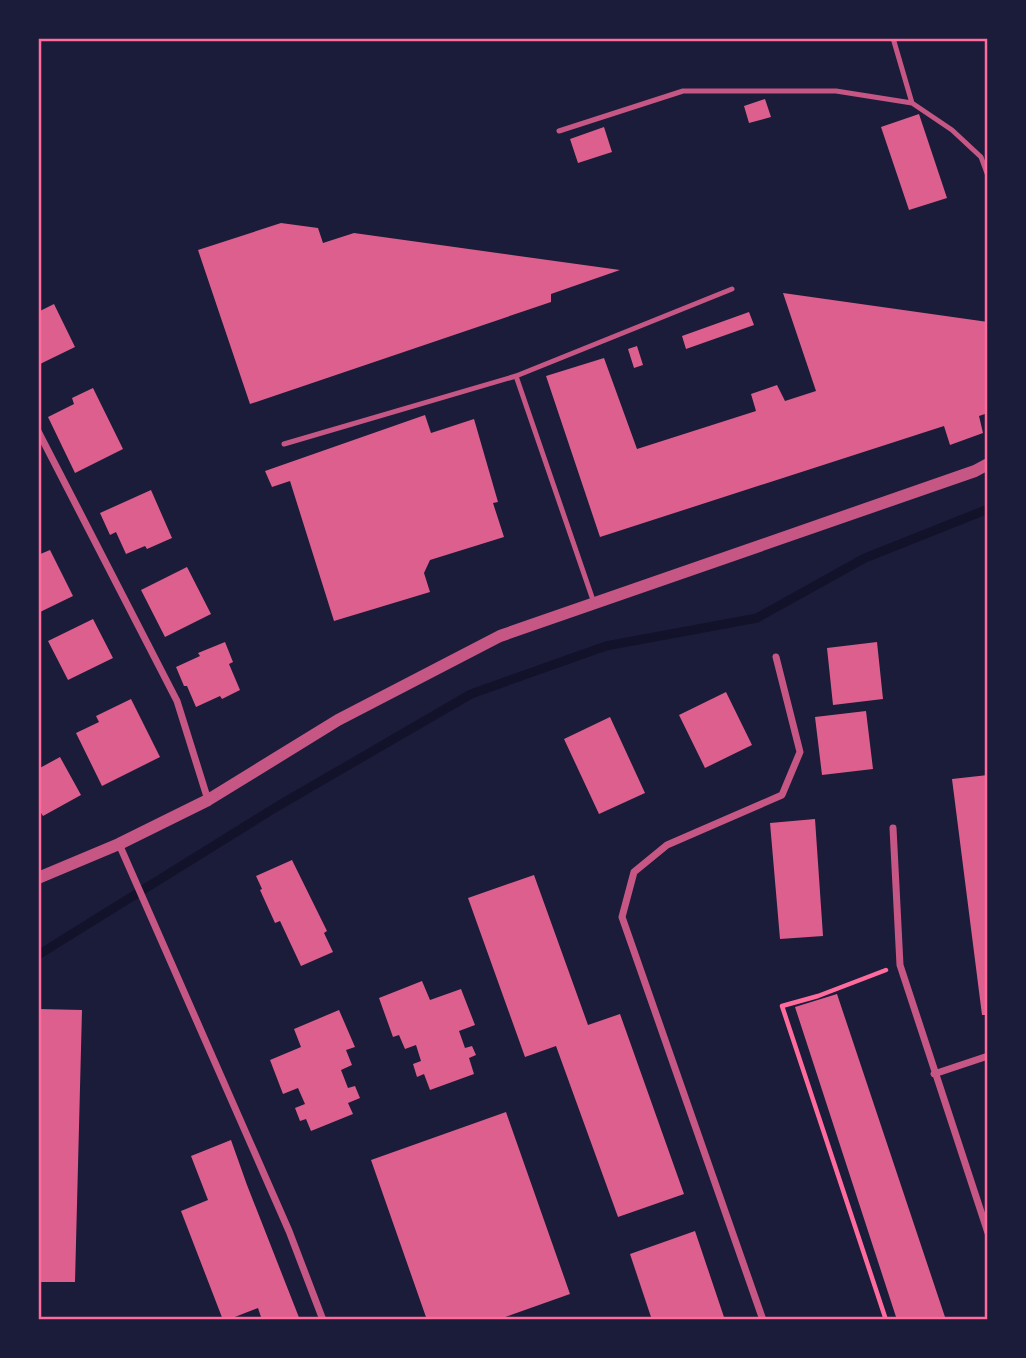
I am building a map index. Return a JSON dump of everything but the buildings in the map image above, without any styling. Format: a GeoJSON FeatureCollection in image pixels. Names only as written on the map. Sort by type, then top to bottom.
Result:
{"type":"FeatureCollection","features":[{"type":"Feature","properties":{"kind":"street"},"geometry":{"type":"LineString","coordinates":[[38,431],[177,701],[208,800]]}},
{"type":"Feature","properties":{"kind":"street"},"geometry":{"type":"LineString","coordinates":[[38,878],[119,844],[208,800],[338,720],[500,636],[975,471],[988,464]]}},
{"type":"Feature","properties":{"kind":"street"},"geometry":{"type":"LineString","coordinates":[[763,1320],[622,916],[634,872],[667,845],[782,795],[800,752],[776,657]]}},
{"type":"Feature","properties":{"kind":"street"},"geometry":{"type":"LineString","coordinates":[[893,828],[900,965],[988,1233]]}},
{"type":"Feature","properties":{"kind":"street"},"geometry":{"type":"LineString","coordinates":[[119,844],[289,1231],[323,1320]]}},
{"type":"Feature","properties":{"kind":"street"},"geometry":{"type":"LineString","coordinates":[[934,1074],[988,1056]]}},
{"type":"Feature","properties":{"kind":"lane"},"geometry":{"type":"LineString","coordinates":[[893,38],[912,103]]}},
{"type":"Feature","properties":{"kind":"lane"},"geometry":{"type":"LineString","coordinates":[[559,131],[684,91],[836,91],[912,103],[952,130],[981,157],[988,176]]}},
{"type":"Feature","properties":{"kind":"lane"},"geometry":{"type":"LineString","coordinates":[[284,444],[516,376],[732,289]]}},
{"type":"Feature","properties":{"kind":"lane"},"geometry":{"type":"LineString","coordinates":[[516,376],[594,603]]}},
{"type":"Feature","properties":{"kind":"path"},"geometry":{"type":"LineString","coordinates":[[886,1320],[782,1006],[818,996],[900,965]]}},
{"type":"Feature","properties":{"kind":"waterway"},"geometry":{"type":"LineString","coordinates":[[38,955],[278,806],[471,694],[606,646],[757,618],[865,558],[988,509]]}}]}
